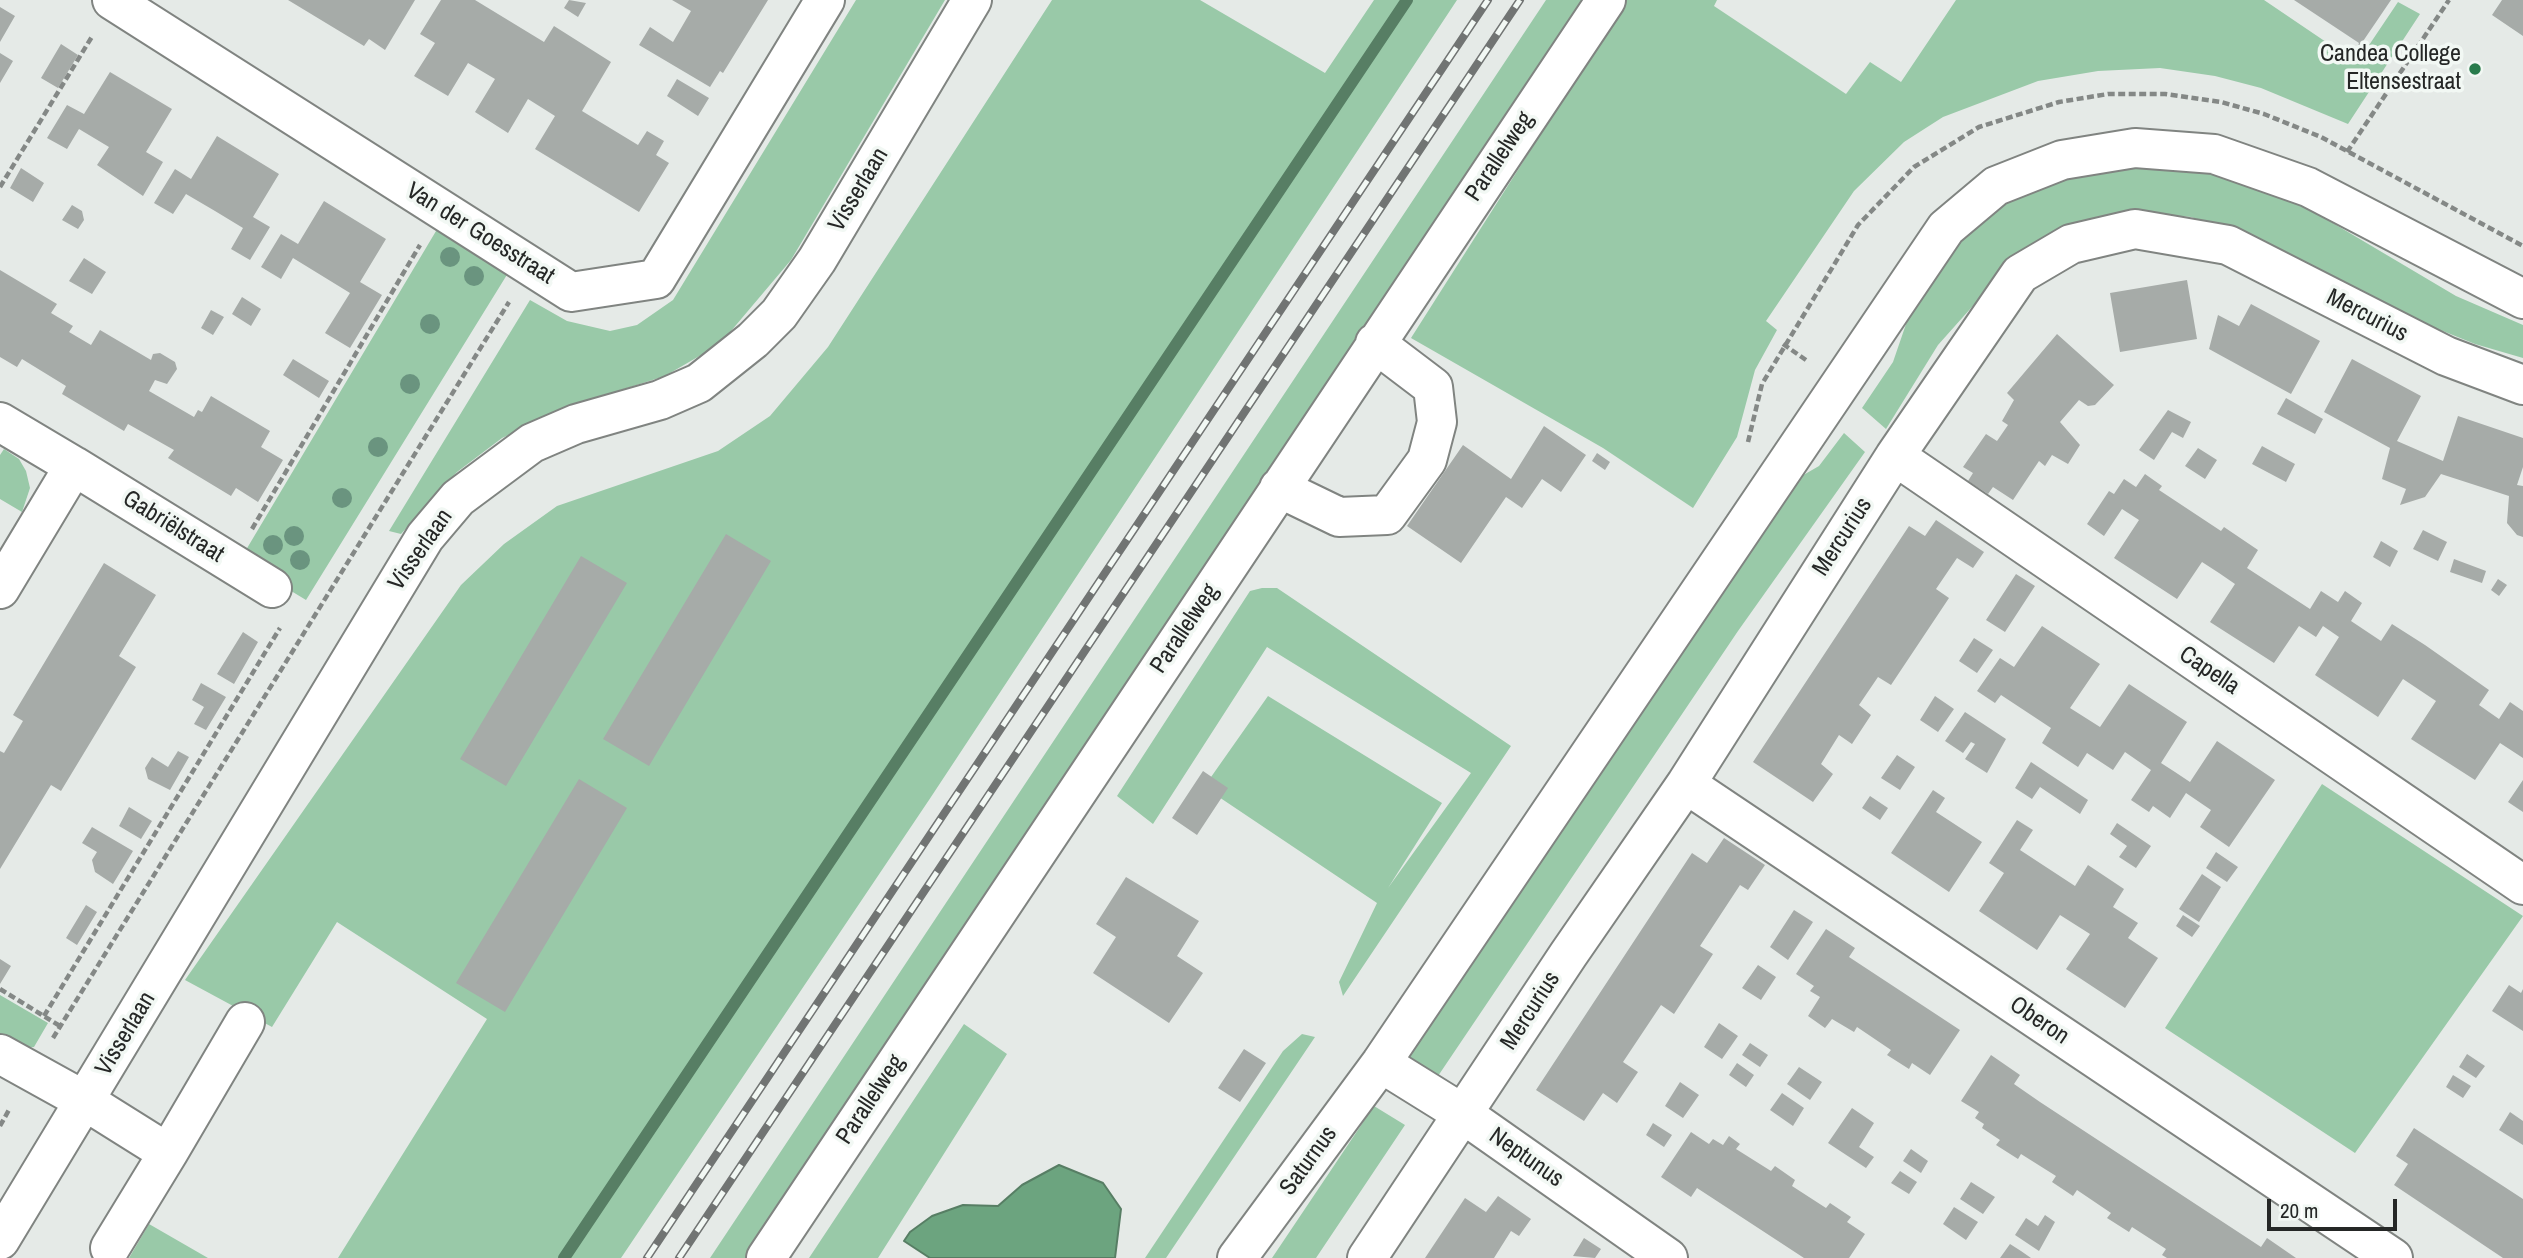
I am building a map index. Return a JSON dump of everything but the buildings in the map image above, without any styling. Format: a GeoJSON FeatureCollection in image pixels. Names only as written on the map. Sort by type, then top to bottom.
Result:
{"type":"FeatureCollection","features":[{"type":"Feature","properties":{"kind":"street","name":"Van der Goesstraat"},"geometry":{"type":"LineString","coordinates":[[113,1],[571,292],[656,279],[825,0]]}},
{"type":"Feature","properties":{"kind":"street","name":"Visserlaan"},"geometry":{"type":"LineString","coordinates":[[0,1240],[425,537],[458,498],[532,443],[576,424],[660,400],[699,383],[753,340],[779,314],[817,260],[972,0]]}},
{"type":"Feature","properties":{"kind":"street","name":"Parallelweg"},"geometry":{"type":"LineString","coordinates":[[766,1258],[1606,0]]}},
{"type":"Feature","properties":{"kind":"street"},"geometry":{"type":"LineString","coordinates":[[1381,1063],[1947,228],[1996,186],[2062,160],[2134,148],[2214,154],[2308,187],[2523,299]]}},
{"type":"Feature","properties":{"kind":"street","name":"Mercurius"},"geometry":{"type":"LineString","coordinates":[[1367,1258],[1686,784],[1895,456],[2020,274],[2071,243],[2135,229],[2228,245],[2446,356],[2523,385]]}},
{"type":"Feature","properties":{"kind":"street"},"geometry":{"type":"LineString","coordinates":[[1279,488],[1339,517],[1387,515],[1427,460],[1437,422],[1433,387],[1375,343]]}},
{"type":"Feature","properties":{"kind":"street","name":"Gabriëlstraat"},"geometry":{"type":"LineString","coordinates":[[0,422],[272,588]]}},
{"type":"Feature","properties":{"kind":"street","name":"Capella"},"geometry":{"type":"LineString","coordinates":[[1895,456],[2523,885]]}},
{"type":"Feature","properties":{"kind":"street"},"geometry":{"type":"LineString","coordinates":[[0,589],[74,466]]}},
{"type":"Feature","properties":{"kind":"street","name":"Oberon"},"geometry":{"type":"LineString","coordinates":[[1686,784],[2393,1258]]}},
{"type":"Feature","properties":{"kind":"street"},"geometry":{"type":"LineString","coordinates":[[110,1248],[245,1022]]}},
{"type":"Feature","properties":{"kind":"street"},"geometry":{"type":"LineString","coordinates":[[15,1063],[85,1101],[168,1153]]}},
{"type":"Feature","properties":{"kind":"street","name":"Neptunus"},"geometry":{"type":"LineString","coordinates":[[1381,1063],[1463,1114],[1668,1258]]}},
{"type":"Feature","properties":{"kind":"street","name":"Saturnus"},"geometry":{"type":"LineString","coordinates":[[1237,1258],[1381,1063]]}},
{"type":"Feature","properties":{"kind":"path"},"geometry":{"type":"LineString","coordinates":[[2347,152],[2449,0]]}},
{"type":"Feature","properties":{"kind":"path"},"geometry":{"type":"LineString","coordinates":[[0,187],[113,1]]}},
{"type":"Feature","properties":{"kind":"path"},"geometry":{"type":"LineString","coordinates":[[232,563],[441,210]]}},
{"type":"Feature","properties":{"kind":"path"},"geometry":{"type":"LineString","coordinates":[[0,1125],[15,1063],[60,1026],[531,267]]}},
{"type":"Feature","properties":{"kind":"path"},"geometry":{"type":"LineString","coordinates":[[44,1016],[281,626]]}},
{"type":"Feature","properties":{"kind":"path"},"geometry":{"type":"LineString","coordinates":[[0,989],[60,1026]]}},
{"type":"Feature","properties":{"kind":"shaded area"},"geometry":{"type":"Polygon","coordinates":[[[856,0],[945,0],[791,260],[720,344],[665,376],[577,404],[502,438],[457,472],[401,534],[389,531],[530,300],[567,321],[610,331],[637,325],[673,300],[856,0]]]}},
{"type":"Feature","properties":{"kind":"shaded area"},"geometry":{"type":"Polygon","coordinates":[[[1052,0],[1200,0],[1325,73],[1374,0],[1457,0],[929,800],[621,1258],[338,1258],[487,1019],[337,922],[272,1027],[185,980],[461,585],[504,544],[557,506],[718,451],[770,416],[828,347],[1052,0]]]}},
{"type":"Feature","properties":{"kind":"shaded area"},"geometry":{"type":"Polygon","coordinates":[[[1546,0],[1591,0],[750,1258],[710,1258],[1546,0]]]}},
{"type":"Feature","properties":{"kind":"shaded area"},"geometry":{"type":"Polygon","coordinates":[[[1626,0],[1717,0],[1714,6],[1846,94],[1870,62],[1901,82],[1956,0],[2264,0],[2357,63],[2398,2],[2420,14],[2348,124],[2261,88],[2215,76],[2160,68],[2098,71],[2038,81],[1943,117],[1904,142],[1854,191],[1766,321],[1777,330],[1755,370],[1737,437],[1693,508],[1603,448],[1411,338],[1626,0]]]}},
{"type":"Feature","properties":{"kind":"shaded area"},"geometry":{"type":"Polygon","coordinates":[[[2149,164],[2213,173],[2262,186],[2326,219],[2456,296],[2523,325],[2523,358],[2475,344],[2386,308],[2244,235],[2191,217],[2159,214],[2012,262],[1938,345],[1886,429],[1862,408],[1893,362],[1916,295],[1985,214],[2032,190],[2096,169],[2149,164]]]}},
{"type":"Feature","properties":{"kind":"shaded area"},"geometry":{"type":"Polygon","coordinates":[[[442,221],[513,265],[306,600],[240,560],[442,221]]]}},
{"type":"Feature","properties":{"kind":"shaded area"},"geometry":{"type":"Polygon","coordinates":[[[1844,433],[1865,452],[1738,631],[1436,1079],[1405,1060],[1793,481],[1819,466],[1844,433]]]}},
{"type":"Feature","properties":{"kind":"shaded area"},"geometry":{"type":"Polygon","coordinates":[[[4,449],[19,459],[26,471],[30,488],[22,512],[0,499],[0,455],[4,449]]]}},
{"type":"Feature","properties":{"kind":"shaded area"},"geometry":{"type":"Polygon","coordinates":[[[1277,588],[1511,746],[1343,996],[1339,982],[1377,903],[1204,787],[1268,696],[1442,803],[1388,888],[1471,773],[1267,647],[1153,824],[1117,796],[1250,591],[1277,588]]]}},
{"type":"Feature","properties":{"kind":"shaded area"},"geometry":{"type":"Polygon","coordinates":[[[2322,784],[2523,916],[2355,1153],[2165,1028],[2322,784]]]}},
{"type":"Feature","properties":{"kind":"shaded area"},"geometry":{"type":"Polygon","coordinates":[[[0,995],[48,1023],[34,1047],[23,1048],[0,1034],[0,995]]]}},
{"type":"Feature","properties":{"kind":"shaded area"},"geometry":{"type":"Polygon","coordinates":[[[964,1024],[1007,1054],[878,1258],[809,1258],[964,1024]]]}},
{"type":"Feature","properties":{"kind":"shaded area"},"geometry":{"type":"Polygon","coordinates":[[[1302,1034],[1315,1037],[1166,1258],[1145,1258],[1283,1051],[1302,1034]]]}},
{"type":"Feature","properties":{"kind":"shaded area"},"geometry":{"type":"Polygon","coordinates":[[[1374,1106],[1405,1125],[1316,1258],[1272,1258],[1374,1106]]]}},
{"type":"Feature","properties":{"kind":"shaded area"},"geometry":{"type":"Polygon","coordinates":[[[1059,1165],[1103,1183],[1121,1209],[1115,1258],[930,1258],[904,1241],[910,1232],[932,1216],[963,1205],[998,1206],[1022,1185],[1059,1165]]]}},
{"type":"Feature","properties":{"kind":"shaded area"},"geometry":{"type":"Polygon","coordinates":[[[149,1224],[208,1258],[129,1258],[149,1224]]]}},
{"type":"Feature","properties":{"kind":"waterway"},"geometry":{"type":"LineString","coordinates":[[564,1258],[1407,0]]}},
{"type":"Feature","properties":{"kind":"railway"},"geometry":{"type":"LineString","coordinates":[[647,1258],[1488,0]]}},
{"type":"Feature","properties":{"kind":"railway"},"geometry":{"type":"LineString","coordinates":[[679,1258],[1520,0]]}},
{"type":"Feature","properties":{"kind":"place","name":"Candea College Eltensestraat"},"geometry":{"type":"Point","coordinates":[2475,69]}}]}
